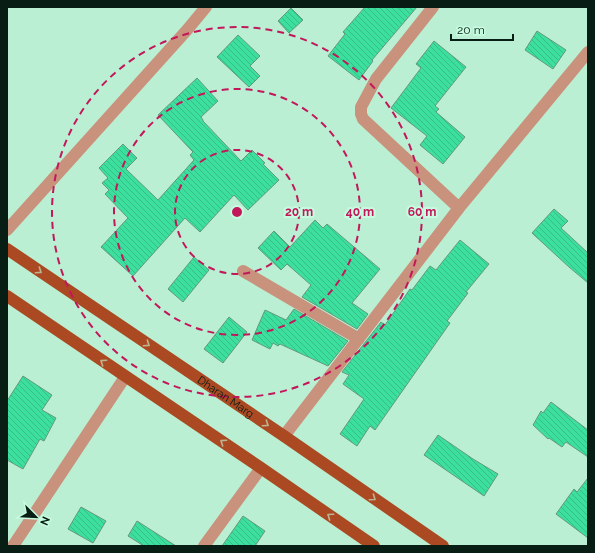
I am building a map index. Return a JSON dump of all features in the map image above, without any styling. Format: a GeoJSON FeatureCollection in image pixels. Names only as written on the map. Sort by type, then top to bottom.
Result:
{"type":"FeatureCollection","features":[{"type":"Feature","properties":{"kind":"main road","name":"Dharan Marg"},"geometry":{"type":"LineString","coordinates":[[7,249],[284,436],[443,546]]}},
{"type":"Feature","properties":{"kind":"main road"},"geometry":{"type":"LineString","coordinates":[[7,296],[374,546]]}},
{"type":"Feature","properties":{"kind":"street"},"geometry":{"type":"LineString","coordinates":[[7,230],[206,7]]}},
{"type":"Feature","properties":{"kind":"street"},"geometry":{"type":"LineString","coordinates":[[433,7],[376,79],[361,107],[361,114],[363,118],[459,208]]}},
{"type":"Feature","properties":{"kind":"street"},"geometry":{"type":"LineString","coordinates":[[284,436],[459,208],[588,52]]}},
{"type":"Feature","properties":{"kind":"street"},"geometry":{"type":"LineString","coordinates":[[243,271],[359,339]]}},
{"type":"Feature","properties":{"kind":"street"},"geometry":{"type":"LineString","coordinates":[[13,546],[125,377]]}},
{"type":"Feature","properties":{"kind":"street"},"geometry":{"type":"LineString","coordinates":[[204,546],[260,468]]}},
{"type":"Feature","properties":{"kind":"building"},"geometry":{"type":"Polygon","coordinates":[[[365,7],[417,7],[372,60],[373,61],[359,80],[328,56],[345,34],[343,32],[365,7]]]}},
{"type":"Feature","properties":{"kind":"building"},"geometry":{"type":"Polygon","coordinates":[[[291,8],[303,20],[289,33],[278,21],[291,8]]]}},
{"type":"Feature","properties":{"kind":"building"},"geometry":{"type":"Polygon","coordinates":[[[537,31],[566,50],[553,69],[525,50],[537,31]]]}},
{"type":"Feature","properties":{"kind":"building"},"geometry":{"type":"Polygon","coordinates":[[[238,35],[260,56],[250,66],[260,76],[249,87],[217,57],[238,35]]]}},
{"type":"Feature","properties":{"kind":"building"},"geometry":{"type":"Polygon","coordinates":[[[434,41],[466,67],[435,106],[439,109],[436,112],[465,137],[443,164],[420,145],[427,136],[391,108],[421,68],[416,64],[434,41]]]}},
{"type":"Feature","properties":{"kind":"building"},"geometry":{"type":"Polygon","coordinates":[[[197,78],[218,101],[201,117],[203,121],[241,161],[252,150],[279,180],[248,210],[234,195],[200,232],[185,218],[133,276],[101,247],[128,218],[105,194],[109,190],[102,183],[108,178],[99,168],[123,144],[137,158],[126,169],[158,200],[194,160],[190,155],[193,152],[158,115],[197,78]]]}},
{"type":"Feature","properties":{"kind":"building"},"geometry":{"type":"Polygon","coordinates":[[[554,209],[568,221],[561,228],[588,253],[588,283],[532,233],[554,209]]]}},
{"type":"Feature","properties":{"kind":"building"},"geometry":{"type":"Polygon","coordinates":[[[315,220],[323,228],[327,224],[380,269],[352,303],[368,314],[357,329],[302,297],[311,285],[287,264],[281,270],[258,248],[274,231],[290,247],[315,220]]]}},
{"type":"Feature","properties":{"kind":"building"},"geometry":{"type":"Polygon","coordinates":[[[460,240],[489,264],[466,292],[468,293],[447,321],[450,323],[375,430],[370,426],[357,446],[340,434],[364,399],[343,384],[349,375],[342,372],[381,322],[385,325],[410,289],[412,290],[430,266],[436,270],[460,240]]]}},
{"type":"Feature","properties":{"kind":"building"},"geometry":{"type":"Polygon","coordinates":[[[194,257],[209,270],[183,302],[168,289],[194,257]]]}},
{"type":"Feature","properties":{"kind":"building"},"geometry":{"type":"Polygon","coordinates":[[[294,309],[348,341],[328,366],[280,344],[278,346],[273,343],[270,349],[252,340],[265,310],[286,320],[294,309]]]}},
{"type":"Feature","properties":{"kind":"building"},"geometry":{"type":"Polygon","coordinates":[[[229,317],[247,332],[223,363],[204,349],[229,317]]]}},
{"type":"Feature","properties":{"kind":"building"},"geometry":{"type":"Polygon","coordinates":[[[23,376],[52,395],[42,410],[56,418],[44,441],[40,439],[23,469],[7,460],[7,401],[23,376]]]}},
{"type":"Feature","properties":{"kind":"building"},"geometry":{"type":"Polygon","coordinates":[[[551,402],[588,430],[588,457],[566,442],[562,447],[549,438],[548,439],[533,425],[541,411],[543,413],[551,402]]]}},
{"type":"Feature","properties":{"kind":"building"},"geometry":{"type":"Polygon","coordinates":[[[438,435],[498,474],[484,496],[424,455],[438,435]]]}},
{"type":"Feature","properties":{"kind":"building"},"geometry":{"type":"Polygon","coordinates":[[[588,478],[588,538],[556,514],[574,489],[577,492],[588,478]]]}},
{"type":"Feature","properties":{"kind":"building"},"geometry":{"type":"Polygon","coordinates":[[[81,507],[106,521],[93,543],[68,529],[81,507]]]}},
{"type":"Feature","properties":{"kind":"building"},"geometry":{"type":"Polygon","coordinates":[[[243,516],[265,531],[255,546],[222,546],[243,516]]]}},
{"type":"Feature","properties":{"kind":"building"},"geometry":{"type":"Polygon","coordinates":[[[137,521],[176,546],[144,546],[128,536],[137,521]]]}}]}
